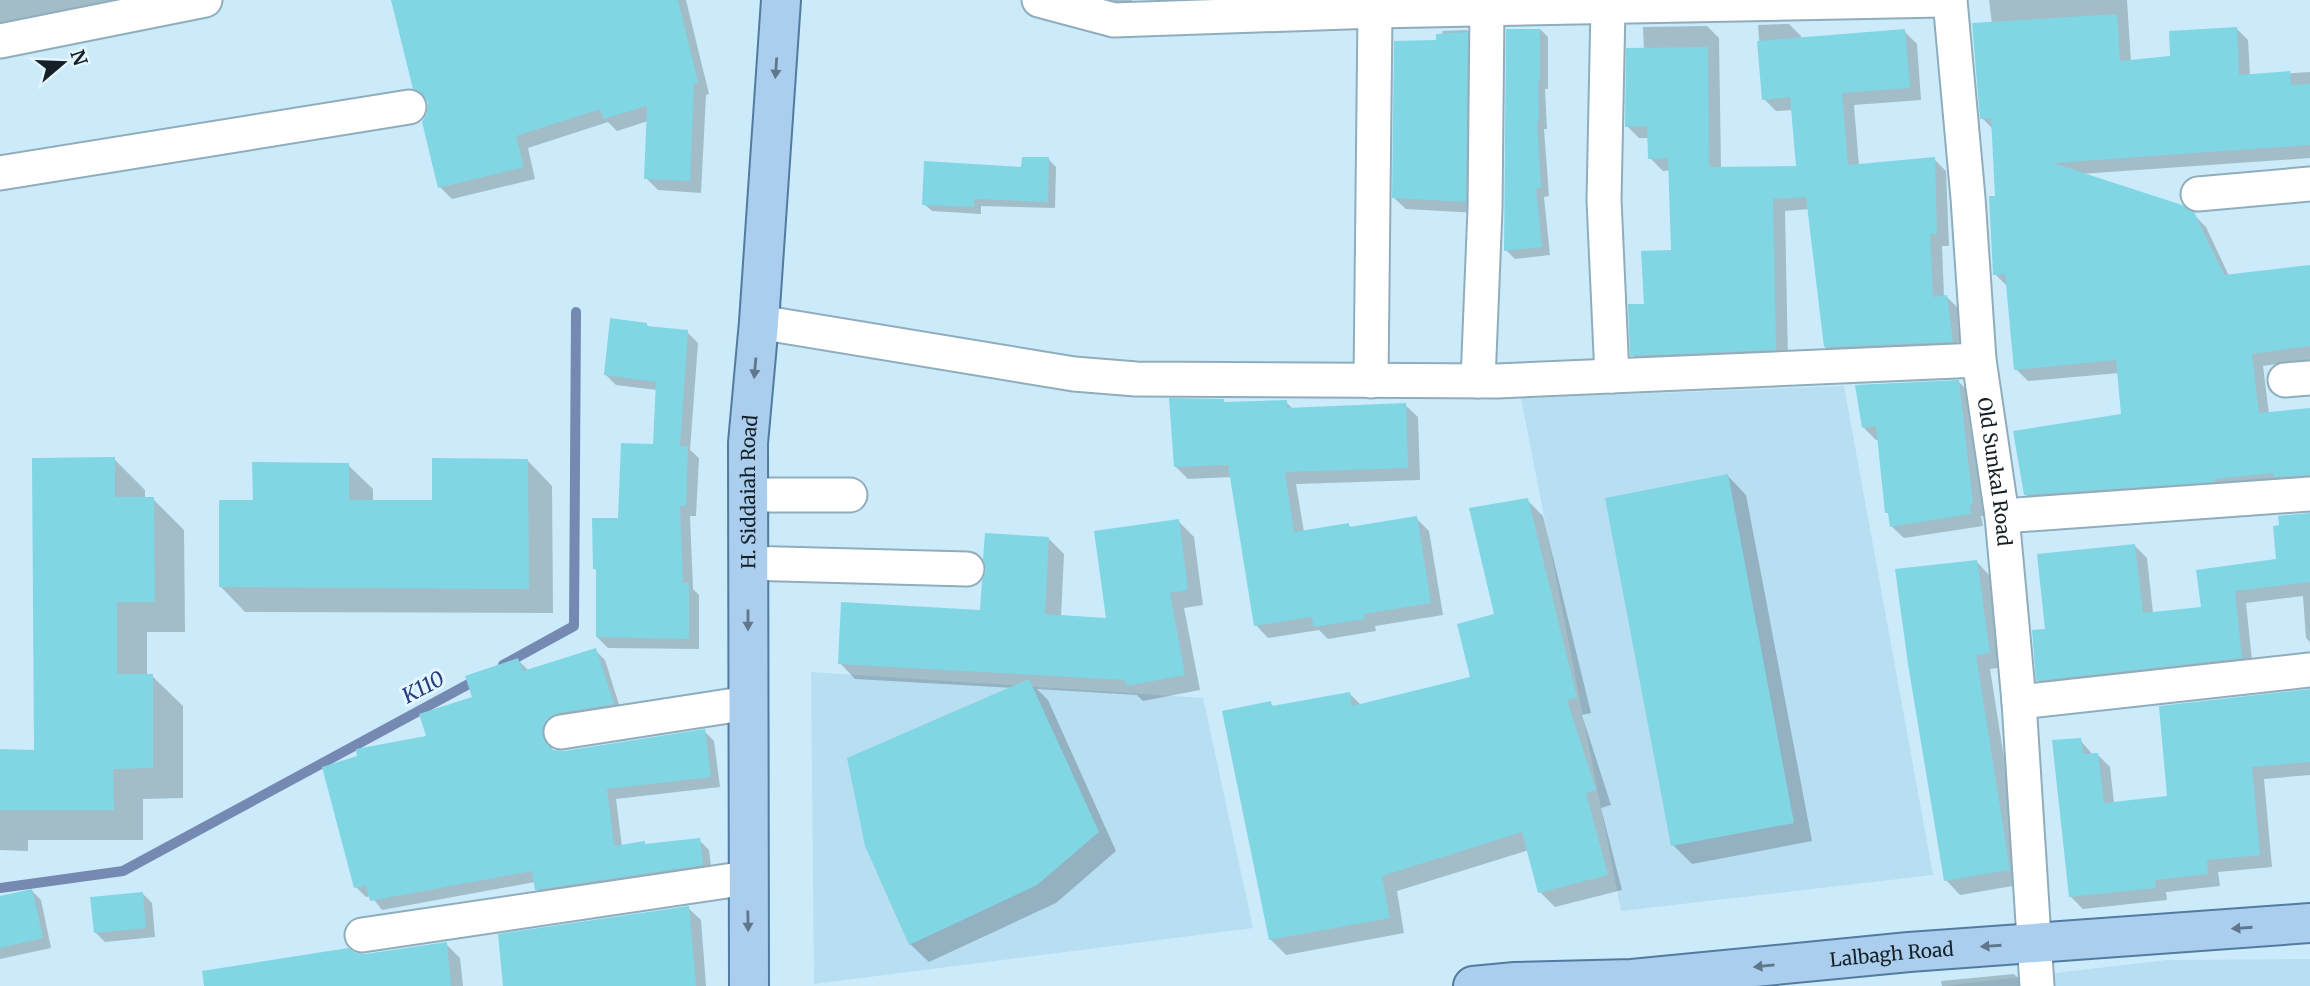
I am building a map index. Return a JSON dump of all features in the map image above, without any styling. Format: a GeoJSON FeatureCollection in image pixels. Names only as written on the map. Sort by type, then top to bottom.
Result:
{"type":"FeatureCollection","features":[{"type":"Feature","properties":{"kind":"main road","name":"H. Siddaiah Road"},"geometry":{"type":"LineString","coordinates":[[749,986],[748,443],[781,0]]}},
{"type":"Feature","properties":{"kind":"main road","name":"Lalbagh Road"},"geometry":{"type":"LineString","coordinates":[[1473,986],[1516,982],[1632,982],[1909,952],[2310,923]]}},
{"type":"Feature","properties":{"kind":"street"},"geometry":{"type":"LineString","coordinates":[[0,41],[205,0]]}},
{"type":"Feature","properties":{"kind":"street"},"geometry":{"type":"LineString","coordinates":[[1039,0],[1114,20],[1156,10],[1375,11],[1620,4],[1942,0]]}},
{"type":"Feature","properties":{"kind":"street","name":"Old Sunkal Road"},"geometry":{"type":"LineString","coordinates":[[1950,0],[1979,360],[2001,516],[2019,702],[2037,986]]}},
{"type":"Feature","properties":{"kind":"street"},"geometry":{"type":"LineString","coordinates":[[1612,376],[1604,200],[1620,4]]}},
{"type":"Feature","properties":{"kind":"street"},"geometry":{"type":"LineString","coordinates":[[1478,381],[1485,209],[1487,9]]}},
{"type":"Feature","properties":{"kind":"street"},"geometry":{"type":"LineString","coordinates":[[1371,381],[1375,11]]}},
{"type":"Feature","properties":{"kind":"street"},"geometry":{"type":"LineString","coordinates":[[0,173],[409,107]]}},
{"type":"Feature","properties":{"kind":"street"},"geometry":{"type":"LineString","coordinates":[[2198,194],[2310,184]]}},
{"type":"Feature","properties":{"kind":"street"},"geometry":{"type":"LineString","coordinates":[[759,321],[1074,374],[1136,379],[1478,381],[1979,360]]}},
{"type":"Feature","properties":{"kind":"street"},"geometry":{"type":"LineString","coordinates":[[2001,516],[2310,494]]}},
{"type":"Feature","properties":{"kind":"street"},"geometry":{"type":"LineString","coordinates":[[748,495],[850,495]]}},
{"type":"Feature","properties":{"kind":"street"},"geometry":{"type":"LineString","coordinates":[[748,563],[967,569]]}},
{"type":"Feature","properties":{"kind":"street"},"geometry":{"type":"LineString","coordinates":[[2019,702],[2310,670]]}},
{"type":"Feature","properties":{"kind":"street"},"geometry":{"type":"LineString","coordinates":[[561,732],[748,703]]}},
{"type":"Feature","properties":{"kind":"street"},"geometry":{"type":"LineString","coordinates":[[362,935],[747,878]]}},
{"type":"Feature","properties":{"kind":"shaded area"},"geometry":{"type":"Polygon","coordinates":[[[1844,386],[1933,875],[1621,911],[1521,398],[1844,386]]]}},
{"type":"Feature","properties":{"kind":"shaded area"},"geometry":{"type":"Polygon","coordinates":[[[811,672],[1203,698],[1253,928],[814,984],[811,672]]]}},
{"type":"Feature","properties":{"kind":"shaded area"},"geometry":{"type":"Polygon","coordinates":[[[2310,959],[2310,986],[1945,986],[2167,960],[2310,959]]]}},
{"type":"Feature","properties":{"kind":"building"},"geometry":{"type":"Polygon","coordinates":[[[391,0],[678,0],[698,82],[694,83],[690,181],[644,179],[647,106],[603,119],[600,109],[516,136],[524,167],[438,188],[422,122],[428,103],[423,94],[413,89],[391,0]]]}},
{"type":"Feature","properties":{"kind":"building"},"geometry":{"type":"Polygon","coordinates":[[[2117,14],[2120,61],[2170,56],[2169,31],[2237,27],[2239,75],[2290,71],[2291,85],[2310,84],[2310,145],[2053,163],[2182,205],[2194,212],[2224,275],[2310,265],[2310,346],[2252,354],[2259,413],[2310,408],[2310,475],[2274,477],[2273,473],[2214,479],[2215,482],[2024,495],[2013,431],[2121,414],[2116,360],[2014,370],[2005,274],[1993,275],[1989,196],[1995,196],[1991,118],[1980,119],[1972,23],[2117,14]]]}},
{"type":"Feature","properties":{"kind":"building"},"geometry":{"type":"Polygon","coordinates":[[[1506,29],[1540,29],[1537,121],[1541,188],[1536,189],[1542,247],[1504,251],[1506,29]]]}},
{"type":"Feature","properties":{"kind":"building"},"geometry":{"type":"Polygon","coordinates":[[[1905,29],[1910,88],[1842,93],[1848,165],[1935,157],[1937,234],[1930,234],[1933,297],[1947,295],[1953,342],[1824,347],[1806,197],[1773,199],[1776,350],[1630,356],[1628,304],[1644,304],[1641,251],[1671,250],[1668,158],[1648,159],[1647,126],[1625,127],[1626,48],[1708,47],[1709,167],[1796,166],[1790,97],[1762,100],[1757,41],[1905,29]]]}},
{"type":"Feature","properties":{"kind":"building"},"geometry":{"type":"Polygon","coordinates":[[[1468,32],[1466,202],[1392,198],[1394,41],[1436,40],[1436,34],[1468,32]]]}},
{"type":"Feature","properties":{"kind":"building"},"geometry":{"type":"Polygon","coordinates":[[[1022,157],[1049,157],[1048,202],[974,199],[974,207],[922,205],[924,161],[1021,167],[1022,157]]]}},
{"type":"Feature","properties":{"kind":"building"},"geometry":{"type":"Polygon","coordinates":[[[610,318],[647,323],[647,326],[688,330],[680,446],[688,446],[686,506],[680,506],[683,583],[689,583],[689,639],[596,637],[596,569],[593,569],[592,518],[618,518],[621,443],[653,444],[656,382],[604,375],[610,318]]]}},
{"type":"Feature","properties":{"kind":"building"},"geometry":{"type":"Polygon","coordinates":[[[1959,380],[1973,504],[1970,504],[1971,514],[1890,527],[1888,513],[1885,513],[1876,426],[1862,428],[1855,385],[1959,380]]]}},
{"type":"Feature","properties":{"kind":"building"},"geometry":{"type":"Polygon","coordinates":[[[1169,398],[1224,399],[1224,402],[1287,400],[1287,408],[1406,403],[1408,468],[1285,472],[1294,532],[1349,523],[1349,527],[1417,516],[1431,603],[1364,614],[1365,619],[1314,627],[1312,617],[1254,626],[1228,465],[1174,467],[1169,398]]]}},
{"type":"Feature","properties":{"kind":"building"},"geometry":{"type":"Polygon","coordinates":[[[115,457],[115,497],[154,497],[155,602],[117,602],[117,674],[153,674],[153,768],[113,769],[114,810],[0,810],[0,749],[34,750],[32,458],[115,457]]]}},
{"type":"Feature","properties":{"kind":"building"},"geometry":{"type":"Polygon","coordinates":[[[432,458],[528,459],[529,589],[219,587],[219,500],[253,500],[252,462],[349,463],[349,500],[432,500],[432,458]]]}},
{"type":"Feature","properties":{"kind":"building"},"geometry":{"type":"Polygon","coordinates":[[[1728,474],[1794,823],[1671,846],[1605,498],[1728,474]]]}},
{"type":"Feature","properties":{"kind":"building"},"geometry":{"type":"Polygon","coordinates":[[[1528,498],[1577,698],[1567,700],[1596,790],[1586,793],[1608,875],[1538,893],[1522,832],[1382,876],[1390,918],[1269,940],[1222,711],[1271,701],[1272,706],[1350,692],[1352,706],[1470,677],[1457,624],[1494,614],[1469,508],[1528,498]]]}},
{"type":"Feature","properties":{"kind":"building"},"geometry":{"type":"Polygon","coordinates":[[[2310,513],[2310,582],[2235,591],[2242,658],[2036,681],[2032,630],[2045,629],[2037,554],[2135,544],[2143,613],[2201,607],[2196,570],[2276,559],[2273,526],[2279,525],[2278,516],[2310,513]]]}},
{"type":"Feature","properties":{"kind":"building"},"geometry":{"type":"Polygon","coordinates":[[[1179,519],[1188,590],[1170,593],[1185,675],[1126,686],[1125,680],[838,664],[841,602],[980,610],[982,581],[986,570],[983,559],[985,533],[1049,537],[1045,614],[1106,618],[1094,531],[1179,519]]]}},
{"type":"Feature","properties":{"kind":"building"},"geometry":{"type":"Polygon","coordinates":[[[1977,560],[1990,653],[1976,655],[2010,870],[1944,881],[1895,569],[1977,560]]]}},
{"type":"Feature","properties":{"kind":"building"},"geometry":{"type":"Polygon","coordinates":[[[596,648],[614,704],[558,713],[550,717],[543,726],[542,734],[546,743],[553,750],[564,751],[705,729],[711,777],[607,789],[614,846],[645,841],[645,844],[700,838],[703,865],[535,890],[532,871],[370,901],[366,885],[354,888],[322,767],[357,756],[356,749],[426,736],[419,714],[472,697],[465,676],[518,658],[523,671],[596,648]]]}},
{"type":"Feature","properties":{"kind":"building"},"geometry":{"type":"Polygon","coordinates":[[[1029,679],[1099,832],[1037,885],[909,945],[865,846],[847,758],[1029,679]]]}},
{"type":"Feature","properties":{"kind":"building"},"geometry":{"type":"Polygon","coordinates":[[[2310,689],[2310,762],[2252,767],[2260,855],[2207,860],[2208,874],[2155,880],[2156,888],[2069,897],[2052,740],[2081,738],[2083,754],[2098,753],[2104,803],[2167,796],[2159,706],[2310,689]]]}},
{"type":"Feature","properties":{"kind":"building"},"geometry":{"type":"Polygon","coordinates":[[[32,889],[43,938],[0,948],[0,896],[32,889]]]}},
{"type":"Feature","properties":{"kind":"building"},"geometry":{"type":"Polygon","coordinates":[[[143,892],[146,928],[94,933],[90,897],[143,892]]]}},
{"type":"Feature","properties":{"kind":"building"},"geometry":{"type":"Polygon","coordinates":[[[689,906],[696,986],[503,986],[498,934],[689,906]]]}},
{"type":"Feature","properties":{"kind":"building"},"geometry":{"type":"Polygon","coordinates":[[[447,942],[451,986],[204,986],[202,971],[348,948],[365,954],[447,942]]]}},
{"type":"Feature","properties":{"kind":"waterway","name":"K110"},"geometry":{"type":"LineString","coordinates":[[503,665],[574,626],[576,312]]}},
{"type":"Feature","properties":{"kind":"waterway","name":"K110"},"geometry":{"type":"LineString","coordinates":[[0,888],[123,871],[478,679]]}}]}
